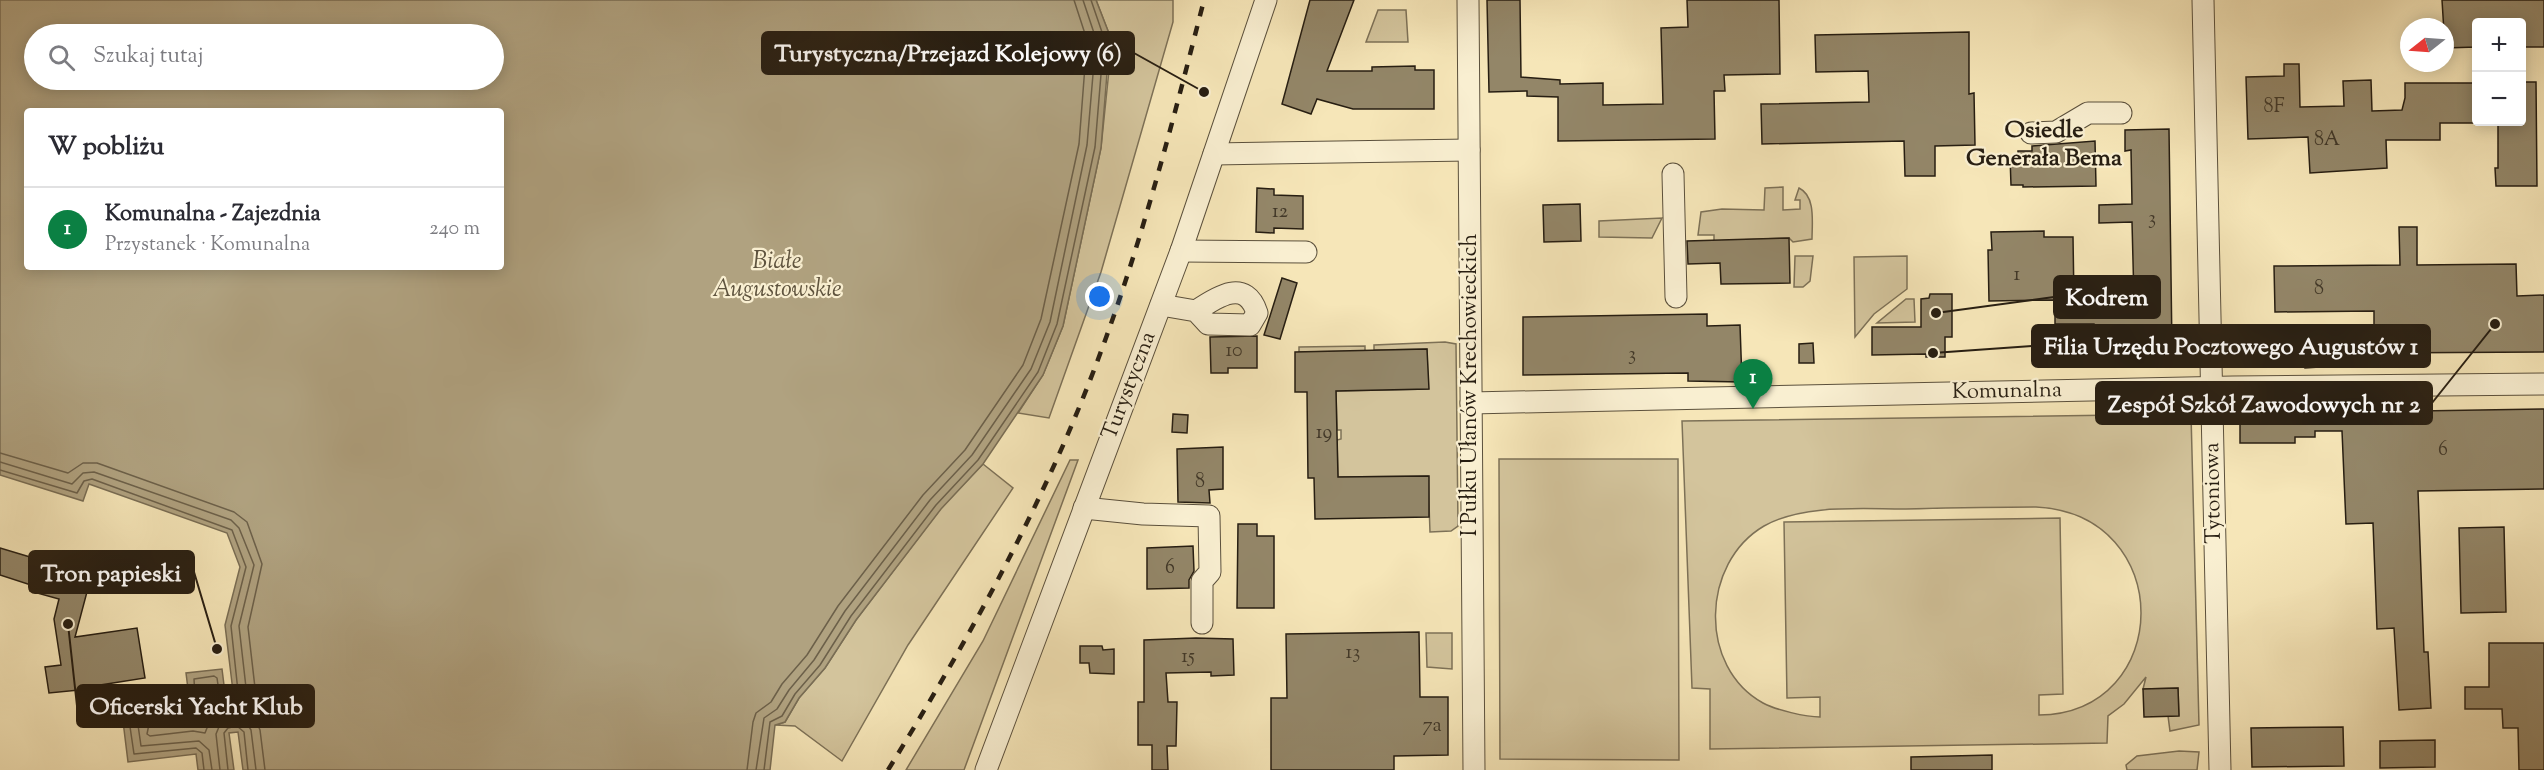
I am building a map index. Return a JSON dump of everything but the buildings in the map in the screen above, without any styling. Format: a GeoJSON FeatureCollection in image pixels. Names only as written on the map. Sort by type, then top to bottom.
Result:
{"type":"FeatureCollection","features":[{"type":"Feature","properties":{"kind":"street","name":"Turystyczna"},"geometry":{"type":"LineString","coordinates":[[986,770],[1181,251],[1266,0]]}},
{"type":"Feature","properties":{"kind":"street","name":"I Pułku Ułanów Krechowieckich"},"geometry":{"type":"LineString","coordinates":[[1468,0],[1474,770]]}},
{"type":"Feature","properties":{"kind":"street","name":"Tytoniowa"},"geometry":{"type":"LineString","coordinates":[[2203,0],[2220,770]]}},
{"type":"Feature","properties":{"kind":"street"},"geometry":{"type":"LineString","coordinates":[[2031,133],[2056,132],[2088,113],[2121,113]]}},
{"type":"Feature","properties":{"kind":"street"},"geometry":{"type":"LineString","coordinates":[[1214,154],[1469,150]]}},
{"type":"Feature","properties":{"kind":"street"},"geometry":{"type":"LineString","coordinates":[[1673,174],[1676,297]]}},
{"type":"Feature","properties":{"kind":"street"},"geometry":{"type":"LineString","coordinates":[[1181,251],[1306,252]]}},
{"type":"Feature","properties":{"kind":"street"},"geometry":{"type":"LineString","coordinates":[[1161,305],[1196,311]]}},
{"type":"Feature","properties":{"kind":"street","name":"Komunalna"},"geometry":{"type":"LineString","coordinates":[[1471,403],[2211,388],[2544,384]]}},
{"type":"Feature","properties":{"kind":"street"},"geometry":{"type":"LineString","coordinates":[[1084,508],[1143,514],[1209,516],[1210,572],[1202,582],[1202,623]]}},
{"type":"Feature","properties":{"kind":"shaded area"},"geometry":{"type":"Polygon","coordinates":[[[1096,0],[1173,0],[1173,22],[1101,272],[1049,418],[1018,413],[1043,375],[1063,326],[1101,148],[1112,41],[1096,0]]]}},
{"type":"Feature","properties":{"kind":"shaded area"},"geometry":{"type":"Polygon","coordinates":[[[1378,10],[1406,10],[1408,42],[1366,42],[1378,10]]]}},
{"type":"Feature","properties":{"kind":"shaded area"},"geometry":{"type":"Polygon","coordinates":[[[1783,187],[1783,210],[1800,209],[1800,200],[1795,200],[1799,188],[1808,197],[1812,210],[1812,239],[1793,242],[1789,238],[1714,241],[1714,235],[1698,235],[1701,212],[1722,209],[1764,210],[1765,188],[1783,187]]]}},
{"type":"Feature","properties":{"kind":"shaded area"},"geometry":{"type":"Polygon","coordinates":[[[1662,218],[1652,238],[1599,237],[1599,221],[1662,218]]]}},
{"type":"Feature","properties":{"kind":"shaded area"},"geometry":{"type":"Polygon","coordinates":[[[1795,256],[1813,256],[1810,281],[1803,287],[1794,287],[1795,256]]]}},
{"type":"Feature","properties":{"kind":"shaded area"},"geometry":{"type":"Polygon","coordinates":[[[1907,256],[1907,289],[1874,314],[1855,337],[1854,257],[1907,256]]]}},
{"type":"Feature","properties":{"kind":"shaded area"},"geometry":{"type":"Polygon","coordinates":[[[1906,299],[1914,299],[1915,322],[1877,323],[1906,299]]]}},
{"type":"Feature","properties":{"kind":"shaded area"},"geometry":{"type":"Polygon","coordinates":[[[1445,342],[1456,344],[1458,526],[1451,531],[1430,532],[1428,476],[1338,477],[1337,440],[1341,439],[1341,430],[1337,430],[1336,391],[1428,389],[1427,349],[1374,350],[1374,345],[1445,342]]]}},
{"type":"Feature","properties":{"kind":"shaded area"},"geometry":{"type":"Polygon","coordinates":[[[1365,346],[1365,351],[1299,352],[1299,347],[1365,346]]]}},
{"type":"Feature","properties":{"kind":"shaded area"},"geometry":{"type":"Polygon","coordinates":[[[2191,414],[2199,725],[2170,731],[2168,716],[2179,715],[2178,688],[2143,689],[2146,677],[2124,704],[2108,716],[2107,743],[1710,749],[1710,689],[1692,688],[1682,421],[2191,414]],[[2019,507],[1832,509],[1779,519],[1764,526],[1743,543],[1728,564],[1719,589],[1715,615],[1718,641],[1727,665],[1742,687],[1763,703],[1791,713],[1820,717],[1820,697],[1787,698],[1784,522],[2060,518],[2063,694],[2039,695],[2039,715],[2083,706],[2115,683],[2135,650],[2141,613],[2135,575],[2115,542],[2082,518],[2036,507],[2019,507]]]}},
{"type":"Feature","properties":{"kind":"shaded area"},"geometry":{"type":"Polygon","coordinates":[[[1499,459],[1678,459],[1679,760],[1500,759],[1499,459]]]}},
{"type":"Feature","properties":{"kind":"shaded area"},"geometry":{"type":"Polygon","coordinates":[[[1070,460],[1078,460],[964,770],[906,770],[983,641],[1070,460]]]}},
{"type":"Feature","properties":{"kind":"shaded area"},"geometry":{"type":"Polygon","coordinates":[[[983,464],[1013,488],[908,645],[842,761],[795,726],[775,725],[785,722],[799,698],[825,668],[856,620],[941,508],[983,464]]]}},
{"type":"Feature","properties":{"kind":"shaded area"},"geometry":{"type":"Polygon","coordinates":[[[1426,633],[1452,633],[1452,669],[1427,667],[1426,633]]]}},
{"type":"Feature","properties":{"kind":"shaded area"},"geometry":{"type":"Polygon","coordinates":[[[2179,751],[2199,752],[2197,770],[2127,770],[2126,765],[2137,756],[2179,751]]]}},
{"type":"Feature","properties":{"kind":"water","name":"Białe Augustowskie"},"geometry":{"type":"Polygon","coordinates":[[[0,0],[1096,0],[1110,36],[1101,148],[1063,326],[1043,375],[983,464],[941,509],[856,620],[825,668],[799,698],[785,722],[775,725],[770,770],[243,770],[238,732],[229,733],[234,770],[198,770],[196,754],[128,762],[121,705],[189,697],[186,673],[222,669],[227,709],[235,708],[225,625],[240,567],[227,533],[89,484],[83,501],[0,475],[0,0]]]}},
{"type":"Feature","properties":{"kind":"railway"},"geometry":{"type":"LineString","coordinates":[[888,770],[974,624],[1026,525],[1073,422],[1111,325],[1141,233],[1204,0]]}},
{"type":"Feature","properties":{"kind":"place","name":"Turystyczna/Przejazd Kolejowy (6)"},"geometry":{"type":"Point","coordinates":[1204,92]}},
{"type":"Feature","properties":{"kind":"place","name":"Kodrem"},"geometry":{"type":"Point","coordinates":[1936,313]}},
{"type":"Feature","properties":{"kind":"place","name":"Zespół Szkół Zawodowych nr 2"},"geometry":{"type":"Point","coordinates":[2495,324]}},
{"type":"Feature","properties":{"kind":"place","name":"Filia Urzędu Pocztowego Augustów 1"},"geometry":{"type":"Point","coordinates":[1933,353]}},
{"type":"Feature","properties":{"kind":"place","name":"Komunalna - Zajezdnia"},"geometry":{"type":"Point","coordinates":[1753,409]}},
{"type":"Feature","properties":{"kind":"place","name":"Oficerski Yacht Klub"},"geometry":{"type":"Point","coordinates":[68,624]}},
{"type":"Feature","properties":{"kind":"place","name":"Tron papieski"},"geometry":{"type":"Point","coordinates":[217,649]}},
{"type":"Feature","properties":{"kind":"district","name":"Osiedle Generała Bema"},"geometry":{"type":"Point","coordinates":[2044,145]}}]}
